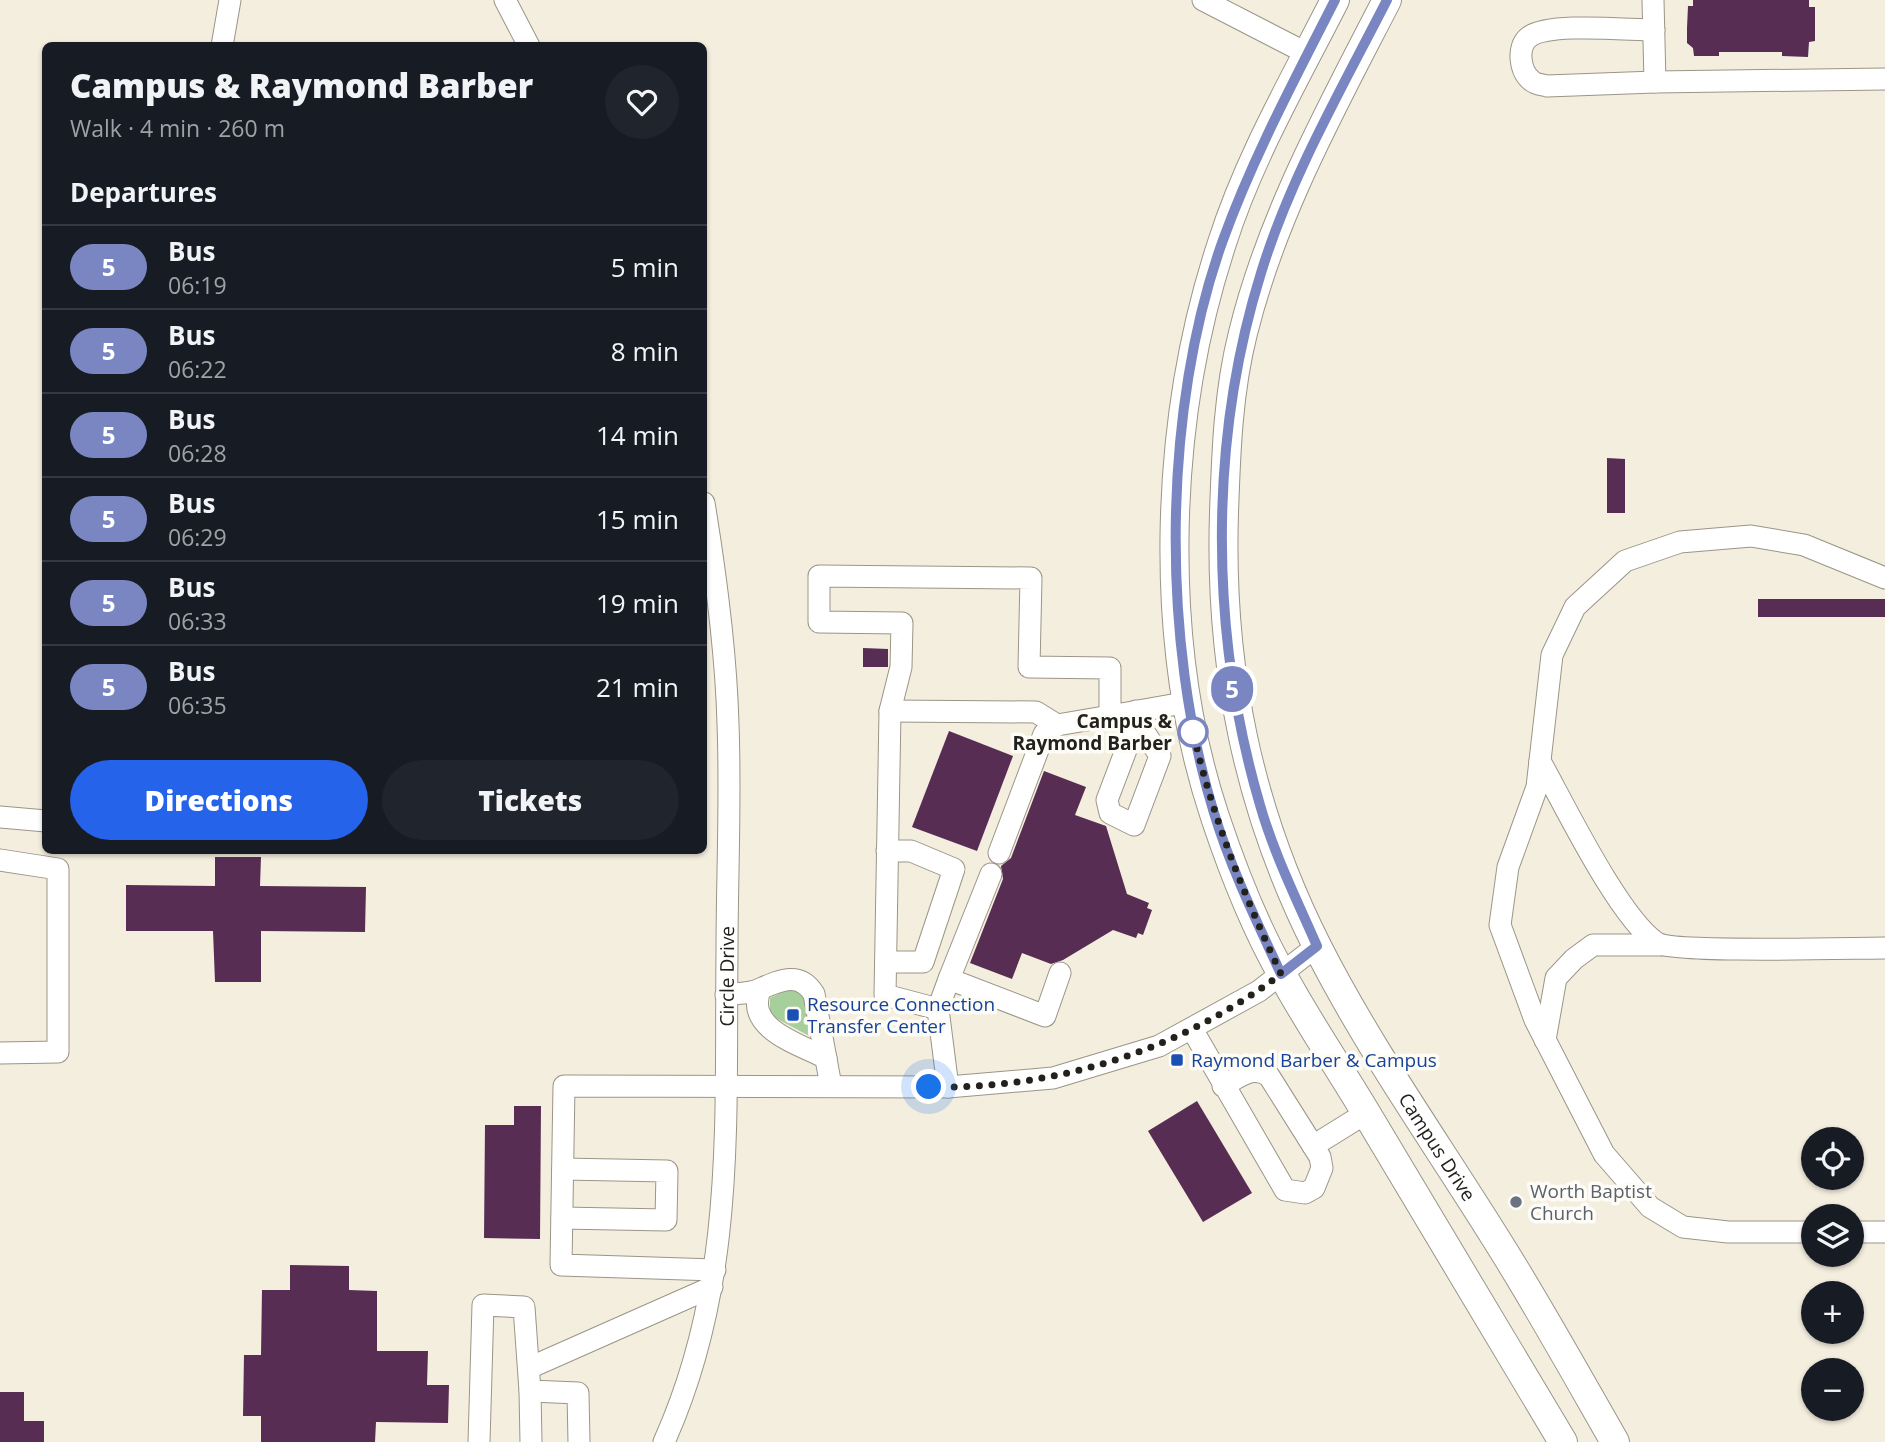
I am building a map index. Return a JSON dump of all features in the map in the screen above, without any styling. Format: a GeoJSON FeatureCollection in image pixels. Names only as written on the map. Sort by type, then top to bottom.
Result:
{"type":"FeatureCollection","features":[{"type":"Feature","properties":{"kind":"main road","name":"Campus Drive"},"geometry":{"type":"LineString","coordinates":[[1387,0],[1301,172],[1261,271],[1243,333],[1232,388],[1226,450],[1223,557],[1230,680],[1238,722],[1269,832],[1317,946],[1462,1188],[1507,1257],[1615,1442]]}},
{"type":"Feature","properties":{"kind":"main road"},"geometry":{"type":"LineString","coordinates":[[1328,2],[1308,54],[1265,139],[1222,242],[1189,373],[1180,452],[1176,544],[1178,623],[1189,702],[1201,768],[1214,815],[1231,863],[1281,974],[1563,1442]]}},
{"type":"Feature","properties":{"kind":"main road"},"geometry":{"type":"LineString","coordinates":[[1422,1210],[1462,1188]]}},
{"type":"Feature","properties":{"kind":"street"},"geometry":{"type":"LineString","coordinates":[[223,42],[230,0]]}},
{"type":"Feature","properties":{"kind":"street"},"geometry":{"type":"LineString","coordinates":[[505,0],[527,42]]}},
{"type":"Feature","properties":{"kind":"street"},"geometry":{"type":"LineString","coordinates":[[1203,0],[1308,54]]}},
{"type":"Feature","properties":{"kind":"street"},"geometry":{"type":"LineString","coordinates":[[1653,0],[1655,82]]}},
{"type":"Feature","properties":{"kind":"street"},"geometry":{"type":"LineString","coordinates":[[1654,30],[1549,30],[1529,37],[1521,48],[1522,66],[1532,82],[1547,86],[1885,79]]}},
{"type":"Feature","properties":{"kind":"street"},"geometry":{"type":"LineString","coordinates":[[1801,1233],[1728,1233],[1683,1227],[1650,1207],[1604,1154],[1545,1040],[1500,925],[1508,867],[1536,787],[1552,655],[1575,607],[1625,561],[1680,542],[1751,536],[1804,545],[1885,578]]}},
{"type":"Feature","properties":{"kind":"street","name":"Circle Drive"},"geometry":{"type":"LineString","coordinates":[[664,1442],[697,1354],[714,1278],[723,1207],[728,724],[713,641],[707,548]]}},
{"type":"Feature","properties":{"kind":"street"},"geometry":{"type":"LineString","coordinates":[[938,1009],[885,995],[890,710],[901,667],[902,623],[819,622],[819,576],[1031,578],[1029,667],[1110,668],[1110,716]]}},
{"type":"Feature","properties":{"kind":"street"},"geometry":{"type":"LineString","coordinates":[[999,853],[1044,734],[1057,725],[1110,716],[1136,716],[1189,702]]}},
{"type":"Feature","properties":{"kind":"street"},"geometry":{"type":"LineString","coordinates":[[890,710],[1036,712],[1057,725]]}},
{"type":"Feature","properties":{"kind":"street"},"geometry":{"type":"LineString","coordinates":[[1540,761],[1634,923],[1660,944]]}},
{"type":"Feature","properties":{"kind":"street"},"geometry":{"type":"LineString","coordinates":[[0,817],[42,821]]}},
{"type":"Feature","properties":{"kind":"street"},"geometry":{"type":"LineString","coordinates":[[886,962],[923,962],[954,869],[911,851],[887,851]]}},
{"type":"Feature","properties":{"kind":"street"},"geometry":{"type":"LineString","coordinates":[[0,860],[58,869],[58,1052],[0,1053]]}},
{"type":"Feature","properties":{"kind":"street"},"geometry":{"type":"LineString","coordinates":[[948,1087],[938,1009],[991,874]]}},
{"type":"Feature","properties":{"kind":"street"},"geometry":{"type":"LineString","coordinates":[[1545,1040],[1556,978],[1574,959],[1593,945],[1885,948]]}},
{"type":"Feature","properties":{"kind":"street"},"geometry":{"type":"LineString","coordinates":[[714,1278],[561,1265],[564,1086],[948,1087],[1053,1078],[1159,1046],[1259,991],[1317,946]]}},
{"type":"Feature","properties":{"kind":"street"},"geometry":{"type":"LineString","coordinates":[[949,979],[1045,1016],[1060,973]]}},
{"type":"Feature","properties":{"kind":"street"},"geometry":{"type":"LineString","coordinates":[[726,995],[760,990],[791,978],[808,984],[814,994],[831,1086]]}},
{"type":"Feature","properties":{"kind":"street"},"geometry":{"type":"LineString","coordinates":[[760,990],[756,1000],[762,1021],[771,1029],[826,1058]]}},
{"type":"Feature","properties":{"kind":"street"},"geometry":{"type":"LineString","coordinates":[[1192,1029],[1223,1086],[1285,1189],[1305,1193],[1314,1188],[1322,1168],[1313,1146],[1269,1076],[1262,1071],[1252,1070],[1223,1086]]}},
{"type":"Feature","properties":{"kind":"street"},"geometry":{"type":"LineString","coordinates":[[1313,1146],[1366,1113]]}},
{"type":"Feature","properties":{"kind":"street"},"geometry":{"type":"LineString","coordinates":[[562,1218],[666,1220],[667,1171],[563,1170]]}},
{"type":"Feature","properties":{"kind":"street"},"geometry":{"type":"LineString","coordinates":[[1864,1233],[1885,1233]]}},
{"type":"Feature","properties":{"kind":"street"},"geometry":{"type":"LineString","coordinates":[[528,1368],[714,1278]]}},
{"type":"Feature","properties":{"kind":"street"},"geometry":{"type":"LineString","coordinates":[[479,1442],[483,1304],[524,1307],[531,1442]]}},
{"type":"Feature","properties":{"kind":"street"},"geometry":{"type":"LineString","coordinates":[[530,1391],[578,1393],[579,1442]]}},
{"type":"Feature","properties":{"kind":"green space"},"geometry":{"type":"Polygon","coordinates":[[[790,989],[804,993],[813,1038],[770,1015],[770,998],[790,989]]]}},
{"type":"Feature","properties":{"kind":"building"},"geometry":{"type":"Polygon","coordinates":[[[1693,0],[1809,0],[1809,7],[1815,7],[1815,41],[1809,42],[1808,57],[1782,56],[1782,52],[1719,52],[1719,56],[1694,56],[1693,48],[1687,43],[1688,6],[1693,6],[1693,0]]]}},
{"type":"Feature","properties":{"kind":"building"},"geometry":{"type":"Polygon","coordinates":[[[1607,458],[1625,459],[1625,513],[1607,513],[1607,458]]]}},
{"type":"Feature","properties":{"kind":"building"},"geometry":{"type":"Polygon","coordinates":[[[1758,599],[1885,599],[1885,617],[1758,617],[1758,599]]]}},
{"type":"Feature","properties":{"kind":"building"},"geometry":{"type":"Polygon","coordinates":[[[863,648],[888,649],[888,667],[863,667],[863,648]]]}},
{"type":"Feature","properties":{"kind":"building"},"geometry":{"type":"Polygon","coordinates":[[[949,731],[1013,756],[977,851],[912,827],[949,731]]]}},
{"type":"Feature","properties":{"kind":"building"},"geometry":{"type":"Polygon","coordinates":[[[1044,771],[1086,787],[1075,815],[1106,826],[1127,894],[1149,903],[1147,908],[1152,910],[1143,935],[1138,933],[1136,938],[1113,930],[1063,960],[1051,964],[1022,953],[1012,979],[970,963],[1003,879],[1001,866],[1011,858],[1044,771]]]}},
{"type":"Feature","properties":{"kind":"building"},"geometry":{"type":"Polygon","coordinates":[[[215,857],[261,857],[260,886],[366,887],[365,932],[261,931],[261,982],[215,982],[213,931],[126,931],[126,885],[215,886],[215,857]]]}},
{"type":"Feature","properties":{"kind":"building"},"geometry":{"type":"Polygon","coordinates":[[[1197,1101],[1252,1193],[1203,1222],[1148,1131],[1197,1101]]]}},
{"type":"Feature","properties":{"kind":"building"},"geometry":{"type":"Polygon","coordinates":[[[514,1106],[541,1106],[540,1239],[484,1238],[485,1125],[514,1125],[514,1106]]]}},
{"type":"Feature","properties":{"kind":"building"},"geometry":{"type":"Polygon","coordinates":[[[290,1265],[349,1266],[349,1290],[377,1291],[377,1351],[428,1351],[427,1385],[449,1385],[448,1423],[376,1422],[375,1442],[261,1442],[261,1416],[243,1416],[244,1355],[261,1355],[262,1290],[290,1290],[290,1265]]]}},
{"type":"Feature","properties":{"kind":"building"},"geometry":{"type":"Polygon","coordinates":[[[0,1392],[24,1392],[24,1421],[44,1421],[44,1442],[0,1442],[0,1392]]]}},
{"type":"Feature","properties":{"kind":"bus line","name":"5"},"geometry":{"type":"LineString","coordinates":[[1335,0],[1265,139],[1222,242],[1189,373],[1180,452],[1176,544],[1178,623],[1192,727],[1214,815],[1231,863],[1281,974],[1317,946],[1278,858],[1260,806],[1230,680],[1223,557],[1226,450],[1232,388],[1243,333],[1261,271],[1280,221],[1301,172],[1387,0]]}},
{"type":"Feature","properties":{"kind":"place","name":"Campus & Raymond Barber"},"geometry":{"type":"Point","coordinates":[1193,732]}},
{"type":"Feature","properties":{"kind":"place","name":"Resource Connection Transfer Center"},"geometry":{"type":"Point","coordinates":[793,1015]}},
{"type":"Feature","properties":{"kind":"place","name":"Raymond Barber & Campus"},"geometry":{"type":"Point","coordinates":[1177,1060]}},
{"type":"Feature","properties":{"kind":"place","name":"Worth Baptist Church"},"geometry":{"type":"Point","coordinates":[1516,1202]}},
{"type":"Feature","properties":{"kind":"route"},"geometry":{"type":"LineString","coordinates":[[929,1087],[1003,1084],[1053,1078],[1104,1065],[1159,1046],[1259,991],[1281,974],[1231,863],[1214,815],[1192,727],[1193,732]]}}]}
